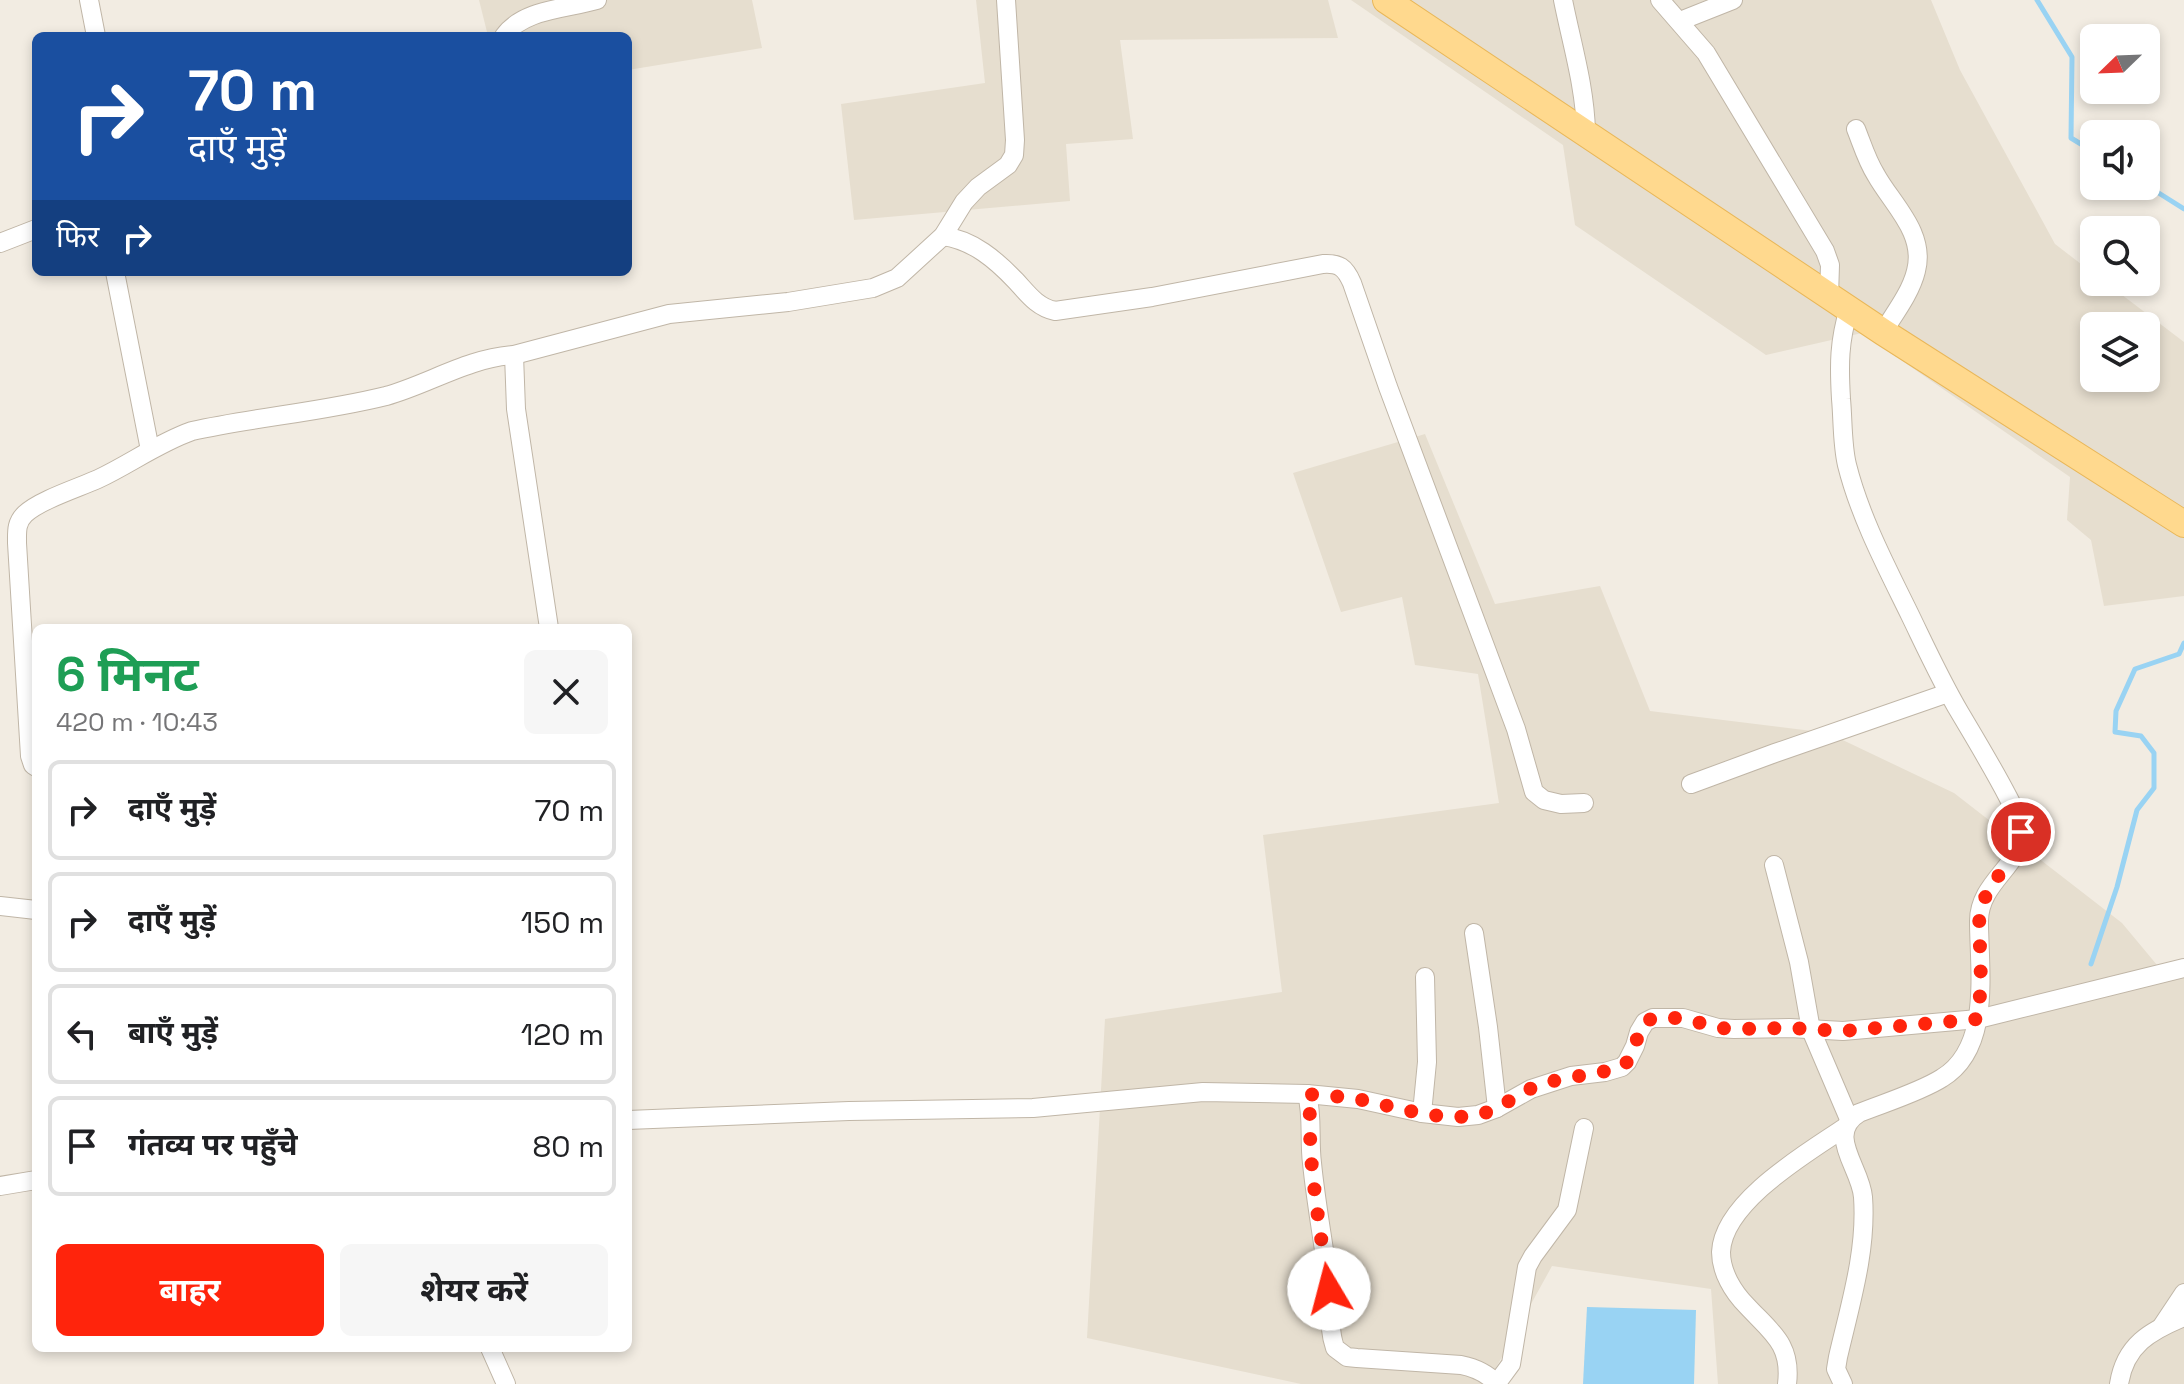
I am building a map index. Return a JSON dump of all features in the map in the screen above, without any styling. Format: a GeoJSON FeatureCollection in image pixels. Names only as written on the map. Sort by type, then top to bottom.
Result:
{"type":"FeatureCollection","features":[{"type":"Feature","properties":{"kind":"main road"},"geometry":{"type":"LineString","coordinates":[[1386,0],[1883,332],[2184,524]]}},
{"type":"Feature","properties":{"kind":"street"},"geometry":{"type":"LineString","coordinates":[[89,0],[95,32]]}},
{"type":"Feature","properties":{"kind":"street"},"geometry":{"type":"LineString","coordinates":[[507,32],[526,18],[597,0]]}},
{"type":"Feature","properties":{"kind":"street"},"geometry":{"type":"LineString","coordinates":[[32,762],[17,526],[25,514],[192,431],[333,408],[390,395],[475,361],[514,355],[669,314],[788,302],[873,288],[897,278],[943,236],[964,202],[978,187],[1008,165],[1014,155],[1006,0]]}},
{"type":"Feature","properties":{"kind":"street"},"geometry":{"type":"LineString","coordinates":[[1563,0],[1579,66],[1586,132]]}},
{"type":"Feature","properties":{"kind":"street"},"geometry":{"type":"LineString","coordinates":[[1660,0],[1706,53],[1825,251],[1839,303],[1839,366],[1847,463],[1854,488],[1948,693],[1997,776],[2018,817],[2021,832],[2014,857],[1990,886],[1979,912],[1981,983],[1978,1019],[1957,1068],[1941,1079],[1859,1113],[1760,1188],[1744,1205],[1724,1237],[1721,1251],[1728,1280],[1779,1341],[1786,1357],[1787,1384]]}},
{"type":"Feature","properties":{"kind":"street"},"geometry":{"type":"LineString","coordinates":[[1680,21],[1733,0]]}},
{"type":"Feature","properties":{"kind":"street"},"geometry":{"type":"LineString","coordinates":[[1856,129],[1874,172],[1903,212],[1917,252],[1917,268],[1911,286],[1883,332]]}},
{"type":"Feature","properties":{"kind":"street"},"geometry":{"type":"LineString","coordinates":[[0,243],[32,231]]}},
{"type":"Feature","properties":{"kind":"street"},"geometry":{"type":"LineString","coordinates":[[943,236],[974,246],[992,259],[1034,301],[1055,311],[1152,297],[1323,264],[1333,263],[1345,269],[1516,729],[1534,792],[1544,800],[1561,804],[1584,803]]}},
{"type":"Feature","properties":{"kind":"street"},"geometry":{"type":"LineString","coordinates":[[116,276],[150,450]]}},
{"type":"Feature","properties":{"kind":"street"},"geometry":{"type":"LineString","coordinates":[[514,355],[516,409],[548,624]]}},
{"type":"Feature","properties":{"kind":"street"},"geometry":{"type":"LineString","coordinates":[[1691,784],[1948,693]]}},
{"type":"Feature","properties":{"kind":"street"},"geometry":{"type":"LineString","coordinates":[[1774,865],[1799,962],[1811,1030],[1846,1124],[1844,1140],[1861,1181],[1864,1222],[1858,1273],[1838,1357],[1836,1382]]}},
{"type":"Feature","properties":{"kind":"street"},"geometry":{"type":"LineString","coordinates":[[0,906],[32,910]]}},
{"type":"Feature","properties":{"kind":"street"},"geometry":{"type":"LineString","coordinates":[[1474,933],[1497,1108]]}},
{"type":"Feature","properties":{"kind":"street"},"geometry":{"type":"LineString","coordinates":[[632,1120],[849,1111],[1033,1108],[1203,1092],[1307,1094],[1358,1099],[1422,1113],[1458,1117],[1478,1115],[1497,1108],[1550,1082],[1622,1067],[1645,1022],[1653,1018],[1683,1018],[1718,1028],[1843,1031],[1978,1019],[2184,968]]}},
{"type":"Feature","properties":{"kind":"street"},"geometry":{"type":"LineString","coordinates":[[1422,1113],[1428,1047],[1425,977]]}},
{"type":"Feature","properties":{"kind":"street"},"geometry":{"type":"LineString","coordinates":[[1307,1094],[1316,1205],[1335,1348],[1347,1357],[1475,1368],[1497,1384],[1511,1364],[1527,1267],[1567,1210],[1584,1128]]}},
{"type":"Feature","properties":{"kind":"street"},"geometry":{"type":"LineString","coordinates":[[0,1186],[32,1181]]}},
{"type":"Feature","properties":{"kind":"street"},"geometry":{"type":"LineString","coordinates":[[2162,1326],[2183,1295]]}},
{"type":"Feature","properties":{"kind":"street"},"geometry":{"type":"LineString","coordinates":[[2119,1384],[2125,1360],[2134,1346],[2162,1326],[2184,1317]]}},
{"type":"Feature","properties":{"kind":"street"},"geometry":{"type":"LineString","coordinates":[[492,1352],[506,1384]]}},
{"type":"Feature","properties":{"kind":"shaded area"},"geometry":{"type":"Polygon","coordinates":[[[479,0],[752,0],[762,48],[632,69],[632,32],[487,32],[479,0]]]}},
{"type":"Feature","properties":{"kind":"shaded area"},"geometry":{"type":"Polygon","coordinates":[[[976,0],[1328,0],[1338,38],[1120,40],[1133,139],[1066,144],[1070,201],[854,220],[841,104],[985,83],[976,0]]]}},
{"type":"Feature","properties":{"kind":"shaded area"},"geometry":{"type":"Polygon","coordinates":[[[1351,0],[1931,0],[1960,70],[2055,244],[2080,263],[2080,296],[2123,296],[2144,312],[2080,312],[2080,392],[2160,392],[2160,324],[2184,342],[2184,596],[2104,606],[2091,540],[2067,520],[2070,477],[1862,333],[1766,355],[1575,225],[1563,145],[1351,0]]]}},
{"type":"Feature","properties":{"kind":"shaded area"},"geometry":{"type":"Polygon","coordinates":[[[1425,434],[1495,604],[1600,586],[1650,711],[1828,733],[1954,793],[2122,923],[2162,971],[2184,966],[2184,1384],[1718,1384],[1711,1289],[1552,1266],[1487,1384],[1301,1384],[1087,1338],[1105,1019],[1282,992],[1263,835],[1499,803],[1478,674],[1415,665],[1402,597],[1341,612],[1293,473],[1425,434]]]}},
{"type":"Feature","properties":{"kind":"water"},"geometry":{"type":"Polygon","coordinates":[[[1587,1307],[1696,1310],[1694,1384],[1583,1384],[1587,1307]]]}},
{"type":"Feature","properties":{"kind":"waterway"},"geometry":{"type":"LineString","coordinates":[[2037,0],[2072,57],[2071,138],[2080,143]]}},
{"type":"Feature","properties":{"kind":"waterway"},"geometry":{"type":"LineString","coordinates":[[2160,194],[2184,209]]}},
{"type":"Feature","properties":{"kind":"waterway"},"geometry":{"type":"LineString","coordinates":[[2091,964],[2117,887],[2137,810],[2154,788],[2154,753],[2141,736],[2115,732],[2116,711],[2135,669],[2179,654],[2184,643]]}},
{"type":"Feature","properties":{"kind":"route"},"geometry":{"type":"LineString","coordinates":[[1329,1289],[1316,1205],[1307,1094],[1358,1099],[1422,1113],[1458,1117],[1478,1115],[1550,1082],[1622,1067],[1645,1022],[1653,1018],[1683,1018],[1718,1028],[1843,1031],[1978,1019],[1981,983],[1979,912],[1990,886],[2014,857],[2021,832]]}}]}
